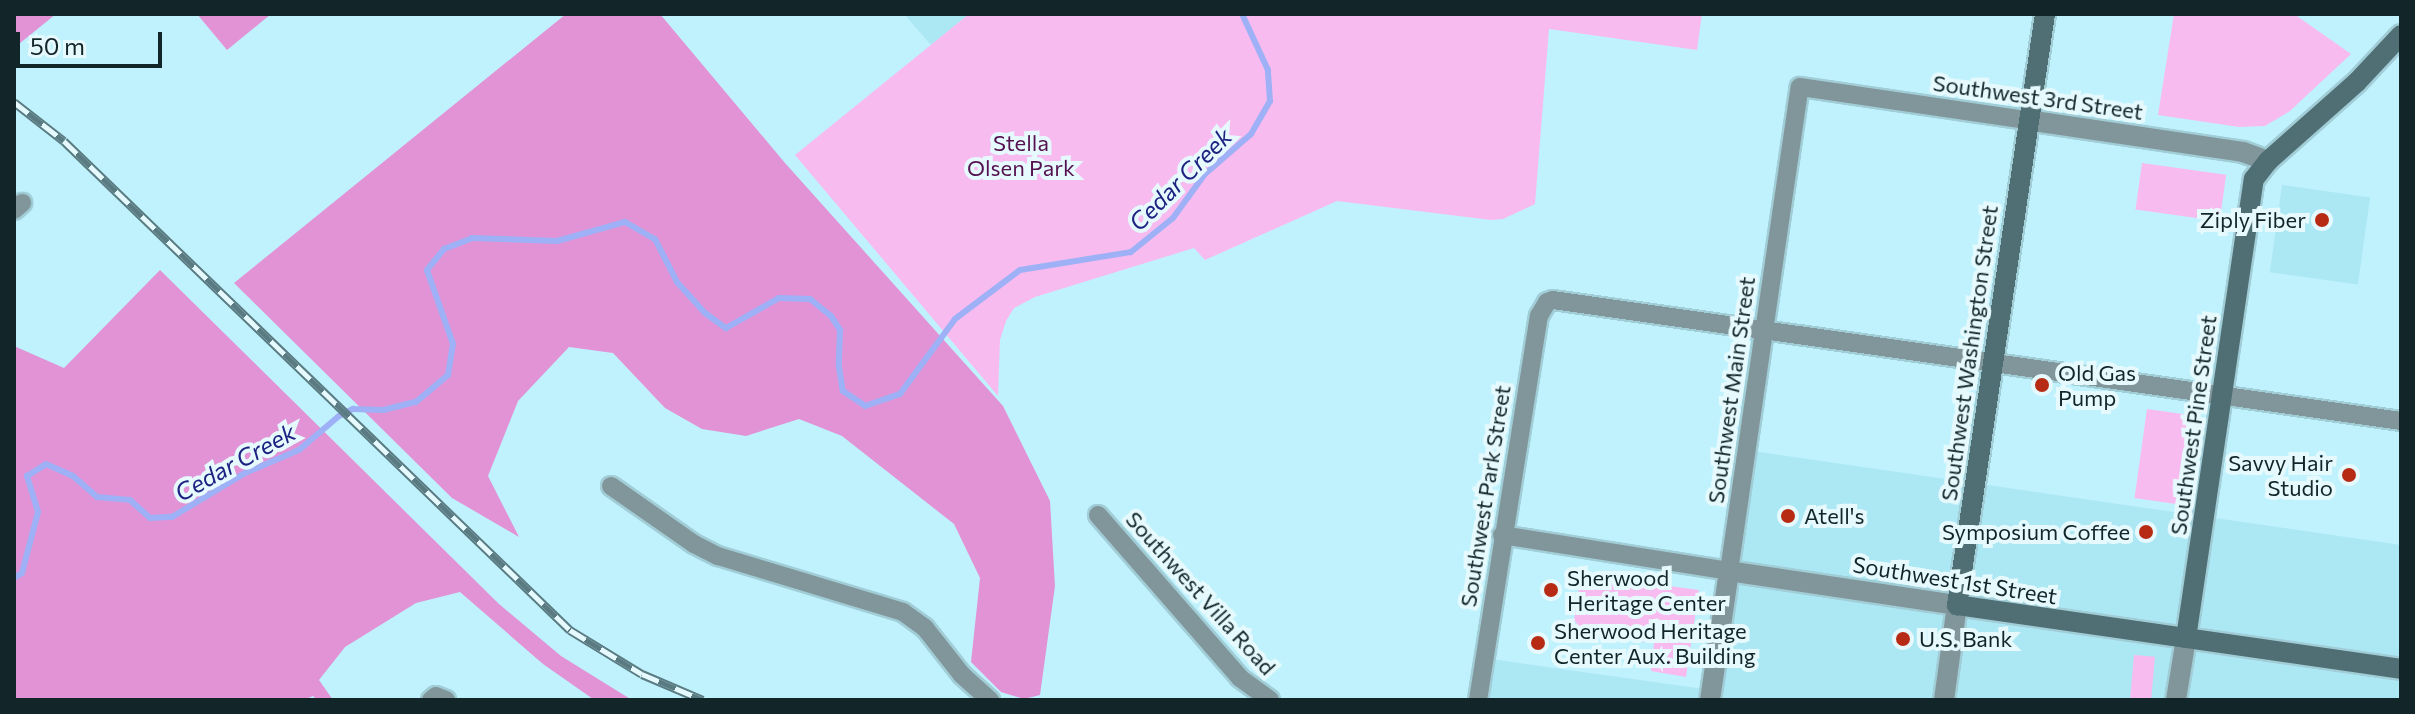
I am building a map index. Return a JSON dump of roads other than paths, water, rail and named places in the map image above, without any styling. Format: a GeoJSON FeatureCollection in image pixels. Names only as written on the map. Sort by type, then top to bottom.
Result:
{"type":"FeatureCollection","features":[{"type":"Feature","properties":{"kind":"main road","name":"Southwest Washington Street"},"geometry":{"type":"LineString","coordinates":[[1957,605],[2045,14]]}},
{"type":"Feature","properties":{"kind":"main road"},"geometry":{"type":"LineString","coordinates":[[2268,161],[2357,82],[2401,35]]}},
{"type":"Feature","properties":{"kind":"main road","name":"Southwest Pine Street"},"geometry":{"type":"LineString","coordinates":[[2186,638],[2251,188],[2268,161]]}},
{"type":"Feature","properties":{"kind":"main road","name":"Southwest 1st Street"},"geometry":{"type":"LineString","coordinates":[[1957,605],[2401,669]]}},
{"type":"Feature","properties":{"kind":"street","name":"Southwest 3rd Street"},"geometry":{"type":"LineString","coordinates":[[1800,87],[2243,152],[2268,161]]}},
{"type":"Feature","properties":{"kind":"street","name":"Southwest Main Street"},"geometry":{"type":"LineString","coordinates":[[1710,700],[1800,87]]}},
{"type":"Feature","properties":{"kind":"street","name":"Southwest Park Street"},"geometry":{"type":"LineString","coordinates":[[1478,700],[1539,316],[1547,302],[1563,299],[1763,331]]}},
{"type":"Feature","properties":{"kind":"street"},"geometry":{"type":"LineString","coordinates":[[1763,331],[2401,421]]}},
{"type":"Feature","properties":{"kind":"street"},"geometry":{"type":"LineString","coordinates":[[611,486],[694,544],[718,556],[903,612],[925,628],[962,675],[990,700]]}},
{"type":"Feature","properties":{"kind":"street","name":"Southwest Villa Road"},"geometry":{"type":"LineString","coordinates":[[1098,515],[1240,678],[1270,700]]}},
{"type":"Feature","properties":{"kind":"street","name":"Southwest 1st Street"},"geometry":{"type":"LineString","coordinates":[[1502,535],[1957,605]]}},
{"type":"Feature","properties":{"kind":"street","name":"Southwest Washington Street"},"geometry":{"type":"LineString","coordinates":[[1944,700],[1957,605]]}},
{"type":"Feature","properties":{"kind":"street","name":"Southwest Pine Street"},"geometry":{"type":"LineString","coordinates":[[2176,700],[2186,638]]}},
{"type":"Feature","properties":{"kind":"street"},"geometry":{"type":"LineString","coordinates":[[431,700],[436,696],[446,700]]}},
{"type":"Feature","properties":{"kind":"waterway","name":"Cedar Creek"},"geometry":{"type":"LineString","coordinates":[[14,578],[22,573],[38,512],[27,476],[46,464],[73,476],[97,497],[130,500],[150,518],[172,517],[245,473],[299,450],[339,416],[353,409],[383,410],[416,402],[448,375],[453,344],[427,270],[444,249],[472,238],[557,241],[625,222],[655,239],[677,282],[705,313],[726,328],[779,298],[810,299],[831,316],[840,330],[839,367],[843,391],[865,406],[900,394],[955,319],[1020,270],[1131,252],[1173,218],[1205,174],[1251,134],[1270,101],[1268,70],[1242,14]]}},
{"type":"Feature","properties":{"kind":"railway"},"geometry":{"type":"LineString","coordinates":[[14,102],[64,141],[570,630],[642,674],[703,700]]}},
{"type":"Feature","properties":{"kind":"place","name":"Ziply Fiber"},"geometry":{"type":"Point","coordinates":[2322,220]}},
{"type":"Feature","properties":{"kind":"place","name":"Old Gas Pump"},"geometry":{"type":"Point","coordinates":[2042,385]}},
{"type":"Feature","properties":{"kind":"place","name":"Savvy Hair Studio"},"geometry":{"type":"Point","coordinates":[2349,475]}},
{"type":"Feature","properties":{"kind":"place","name":"Atell's"},"geometry":{"type":"Point","coordinates":[1788,516]}},
{"type":"Feature","properties":{"kind":"place","name":"Symposium Coffee"},"geometry":{"type":"Point","coordinates":[2146,532]}},
{"type":"Feature","properties":{"kind":"place","name":"Sherwood Heritage Center"},"geometry":{"type":"Point","coordinates":[1551,590]}},
{"type":"Feature","properties":{"kind":"place","name":"U.S. Bank"},"geometry":{"type":"Point","coordinates":[1903,639]}},
{"type":"Feature","properties":{"kind":"place","name":"Sherwood Heritage Center Aux. Building"},"geometry":{"type":"Point","coordinates":[1538,643]}},
{"type":"Feature","properties":{"kind":"park label","name":"Stella Olsen Park"},"geometry":{"type":"Point","coordinates":[1021,154]}}]}
